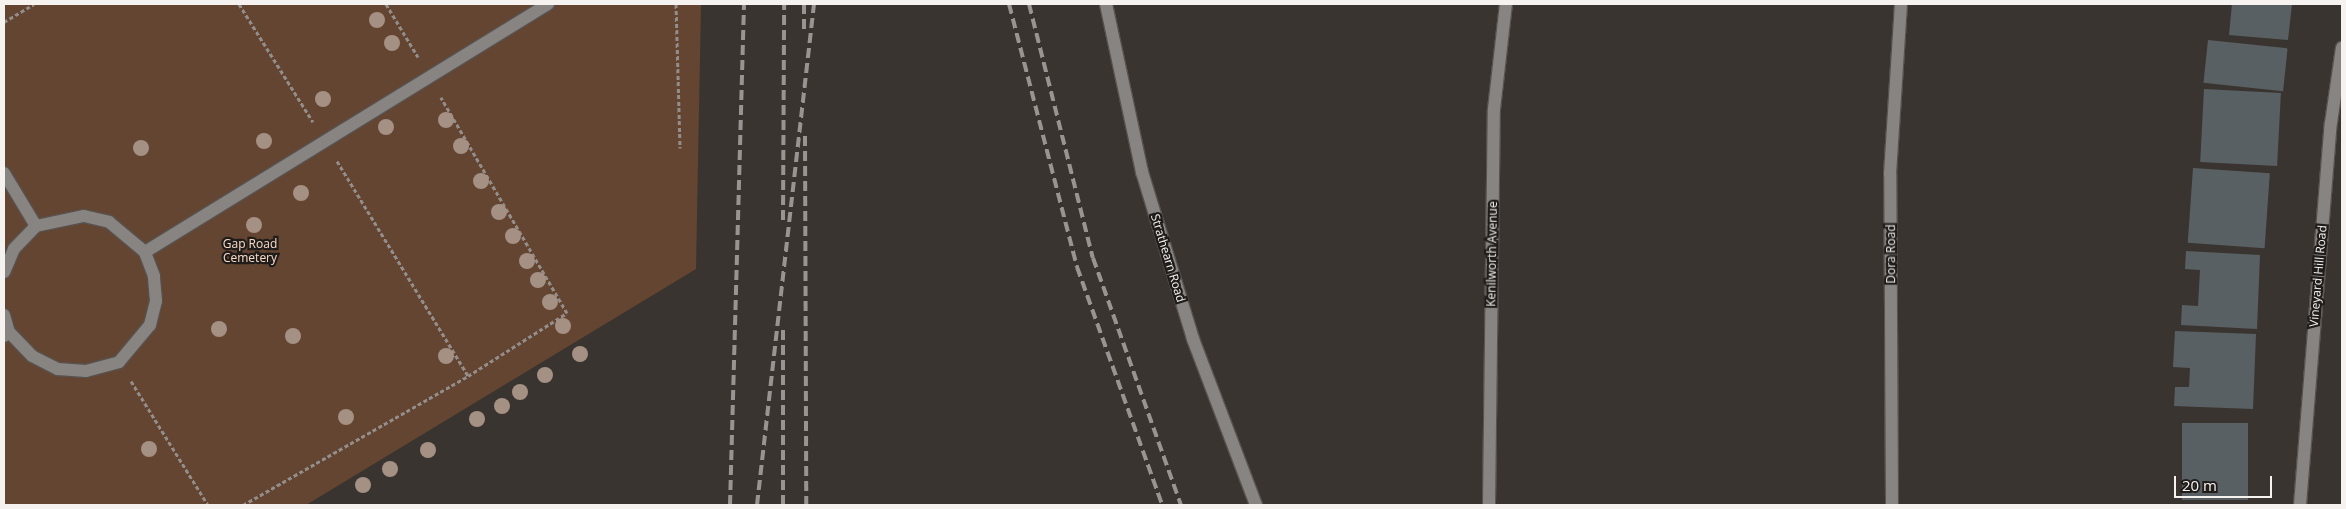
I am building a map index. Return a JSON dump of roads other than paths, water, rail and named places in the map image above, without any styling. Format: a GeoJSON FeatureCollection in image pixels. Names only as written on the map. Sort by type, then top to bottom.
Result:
{"type":"FeatureCollection","features":[{"type":"Feature","properties":{"kind":"street"},"geometry":{"type":"LineString","coordinates":[[145,252],[548,4]]}},
{"type":"Feature","properties":{"kind":"street","name":"Strathearn Road"},"geometry":{"type":"LineString","coordinates":[[1106,4],[1148,190],[1193,338],[1256,505]]}},
{"type":"Feature","properties":{"kind":"street","name":"Kenilworth Avenue"},"geometry":{"type":"LineString","coordinates":[[1489,505],[1494,109],[1506,4]]}},
{"type":"Feature","properties":{"kind":"street","name":"Dora Road"},"geometry":{"type":"LineString","coordinates":[[1892,505],[1890,174],[1901,4]]}},
{"type":"Feature","properties":{"kind":"street","name":"Vineyard Hill Road"},"geometry":{"type":"LineString","coordinates":[[2300,505],[2331,123],[2342,48]]}},
{"type":"Feature","properties":{"kind":"street"},"geometry":{"type":"LineString","coordinates":[[4,173],[36,226]]}},
{"type":"Feature","properties":{"kind":"street"},"geometry":{"type":"LineString","coordinates":[[4,272],[14,249],[36,226],[84,216],[109,222],[145,252],[154,276],[156,301],[150,325],[119,362],[86,371],[58,369],[32,356],[6,334],[4,315]]}},
{"type":"Feature","properties":{"kind":"railway"},"geometry":{"type":"LineString","coordinates":[[730,505],[744,4]]}},
{"type":"Feature","properties":{"kind":"railway"},"geometry":{"type":"LineString","coordinates":[[783,220],[784,4]]}},
{"type":"Feature","properties":{"kind":"railway"},"geometry":{"type":"LineString","coordinates":[[804,4],[804,34]]}},
{"type":"Feature","properties":{"kind":"railway"},"geometry":{"type":"LineString","coordinates":[[757,505],[814,4]]}},
{"type":"Feature","properties":{"kind":"railway"},"geometry":{"type":"LineString","coordinates":[[1009,4],[1077,267],[1162,505]]}},
{"type":"Feature","properties":{"kind":"railway"},"geometry":{"type":"LineString","coordinates":[[1029,4],[1093,258],[1181,505]]}},
{"type":"Feature","properties":{"kind":"railway"},"geometry":{"type":"LineString","coordinates":[[805,136],[806,505]]}},
{"type":"Feature","properties":{"kind":"railway"},"geometry":{"type":"LineString","coordinates":[[783,330],[783,505]]}},
{"type":"Feature","properties":{"kind":"park label","name":"Gap Road Cemetery"},"geometry":{"type":"Point","coordinates":[250,251]}}]}
